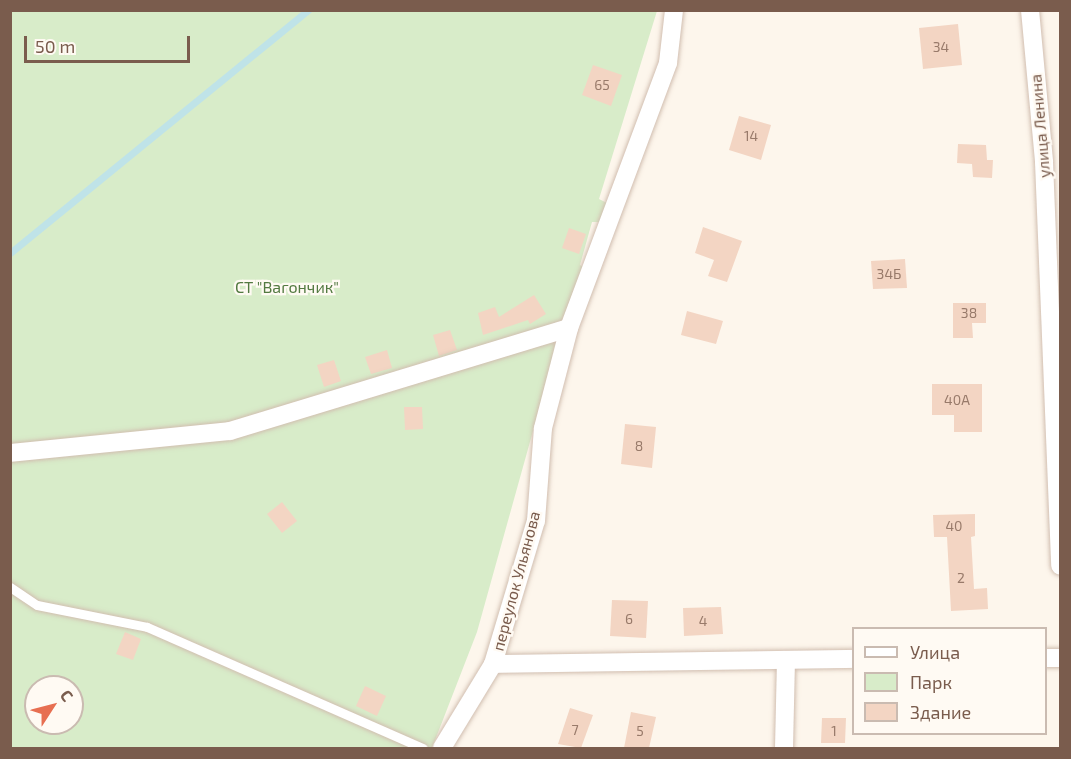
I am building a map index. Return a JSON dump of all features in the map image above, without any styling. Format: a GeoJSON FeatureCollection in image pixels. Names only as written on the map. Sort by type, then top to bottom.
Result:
{"type":"FeatureCollection","features":[{"type":"Feature","properties":{"kind":"street","name":"переулок Ульянова"},"geometry":{"type":"LineString","coordinates":[[674,10],[668,63],[569,328],[543,428],[536,521],[493,664],[852,659]]}},
{"type":"Feature","properties":{"kind":"street","name":"улица Ленина"},"geometry":{"type":"LineString","coordinates":[[1030,10],[1044,162],[1060,566]]}},
{"type":"Feature","properties":{"kind":"street"},"geometry":{"type":"LineString","coordinates":[[10,453],[230,431],[569,328]]}},
{"type":"Feature","properties":{"kind":"street"},"geometry":{"type":"LineString","coordinates":[[784,748],[786,660]]}},
{"type":"Feature","properties":{"kind":"street"},"geometry":{"type":"LineString","coordinates":[[442,748],[493,664]]}},
{"type":"Feature","properties":{"kind":"lane"},"geometry":{"type":"LineString","coordinates":[[10,587],[37,605],[147,627],[423,748]]}},
{"type":"Feature","properties":{"kind":"green space","name":"СТ \"Вагончик\""},"geometry":{"type":"Polygon","coordinates":[[[10,11],[657,11],[599,199],[609,204],[601,222],[592,222],[580,265],[585,268],[567,309],[477,632],[432,748],[11,748],[10,11]]]}},
{"type":"Feature","properties":{"kind":"building"},"geometry":{"type":"Polygon","coordinates":[[[958,24],[962,65],[923,69],[919,28],[958,24]]]}},
{"type":"Feature","properties":{"kind":"building"},"geometry":{"type":"Polygon","coordinates":[[[593,65],[622,75],[611,106],[582,95],[593,65]]]}},
{"type":"Feature","properties":{"kind":"building"},"geometry":{"type":"Polygon","coordinates":[[[739,116],[771,125],[761,160],[729,150],[739,116]]]}},
{"type":"Feature","properties":{"kind":"building"},"geometry":{"type":"Polygon","coordinates":[[[958,144],[986,145],[987,160],[993,160],[992,178],[973,177],[972,164],[957,163],[958,144]]]}},
{"type":"Feature","properties":{"kind":"building"},"geometry":{"type":"Polygon","coordinates":[[[703,227],[742,241],[727,282],[708,276],[714,260],[695,253],[703,227]]]}},
{"type":"Feature","properties":{"kind":"building"},"geometry":{"type":"Polygon","coordinates":[[[569,228],[586,234],[579,254],[562,248],[569,228]]]}},
{"type":"Feature","properties":{"kind":"building"},"geometry":{"type":"Polygon","coordinates":[[[905,259],[907,288],[873,289],[871,261],[905,259]]]}},
{"type":"Feature","properties":{"kind":"building"},"geometry":{"type":"Polygon","coordinates":[[[534,295],[546,314],[530,324],[528,320],[483,335],[478,313],[495,307],[499,317],[534,295]]]}},
{"type":"Feature","properties":{"kind":"building"},"geometry":{"type":"Polygon","coordinates":[[[953,303],[986,303],[986,323],[972,323],[973,338],[953,338],[953,303]]]}},
{"type":"Feature","properties":{"kind":"building"},"geometry":{"type":"Polygon","coordinates":[[[687,311],[723,321],[716,344],[681,335],[687,311]]]}},
{"type":"Feature","properties":{"kind":"building"},"geometry":{"type":"Polygon","coordinates":[[[450,330],[457,350],[439,356],[433,335],[450,330]]]}},
{"type":"Feature","properties":{"kind":"building"},"geometry":{"type":"Polygon","coordinates":[[[387,350],[392,368],[371,374],[365,357],[387,350]]]}},
{"type":"Feature","properties":{"kind":"building"},"geometry":{"type":"Polygon","coordinates":[[[334,360],[341,381],[324,387],[317,365],[334,360]]]}},
{"type":"Feature","properties":{"kind":"building"},"geometry":{"type":"Polygon","coordinates":[[[932,384],[982,384],[982,432],[954,432],[954,415],[932,415],[932,384]]]}},
{"type":"Feature","properties":{"kind":"building"},"geometry":{"type":"Polygon","coordinates":[[[404,407],[422,407],[423,429],[405,430],[404,407]]]}},
{"type":"Feature","properties":{"kind":"building"},"geometry":{"type":"Polygon","coordinates":[[[625,424],[656,427],[652,468],[621,464],[625,424]]]}},
{"type":"Feature","properties":{"kind":"building"},"geometry":{"type":"Polygon","coordinates":[[[282,502],[297,521],[282,533],[267,514],[282,502]]]}},
{"type":"Feature","properties":{"kind":"building"},"geometry":{"type":"Polygon","coordinates":[[[975,514],[975,536],[971,537],[974,589],[987,588],[988,609],[951,611],[947,537],[934,537],[933,515],[975,514]]]}},
{"type":"Feature","properties":{"kind":"building"},"geometry":{"type":"Polygon","coordinates":[[[612,600],[648,601],[646,638],[610,636],[612,600]]]}},
{"type":"Feature","properties":{"kind":"building"},"geometry":{"type":"Polygon","coordinates":[[[721,607],[723,634],[684,636],[683,608],[721,607]]]}},
{"type":"Feature","properties":{"kind":"building"},"geometry":{"type":"Polygon","coordinates":[[[125,632],[141,639],[133,660],[116,654],[125,632]]]}},
{"type":"Feature","properties":{"kind":"building"},"geometry":{"type":"Polygon","coordinates":[[[365,686],[386,696],[377,716],[356,706],[365,686]]]}},
{"type":"Feature","properties":{"kind":"building"},"geometry":{"type":"Polygon","coordinates":[[[570,708],[593,715],[581,748],[558,744],[570,708]]]}},
{"type":"Feature","properties":{"kind":"building"},"geometry":{"type":"Polygon","coordinates":[[[631,712],[656,717],[649,748],[624,748],[631,712]]]}},
{"type":"Feature","properties":{"kind":"building"},"geometry":{"type":"Polygon","coordinates":[[[822,718],[846,718],[845,743],[821,743],[822,718]]]}},
{"type":"Feature","properties":{"kind":"waterway"},"geometry":{"type":"LineString","coordinates":[[10,253],[308,10]]}}]}
